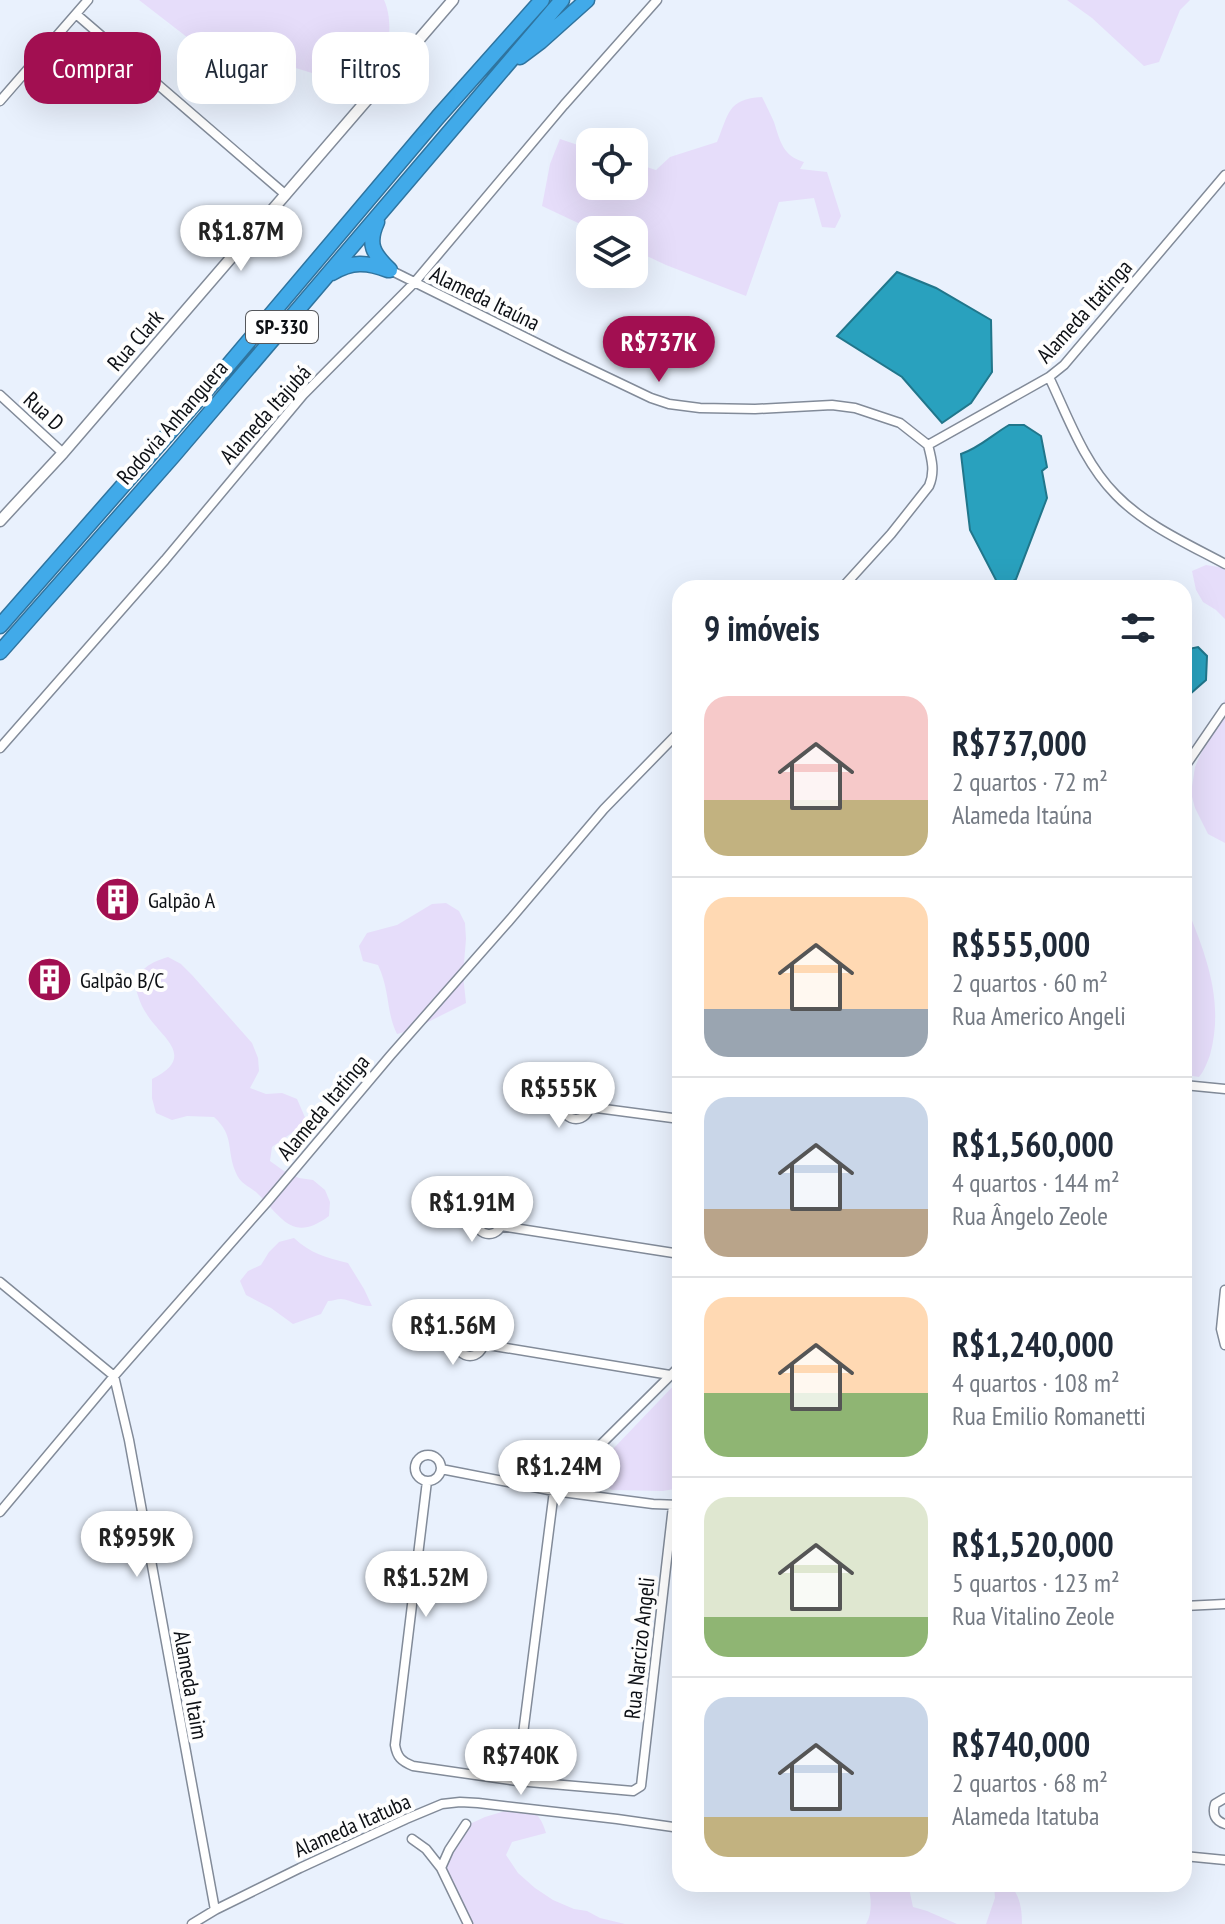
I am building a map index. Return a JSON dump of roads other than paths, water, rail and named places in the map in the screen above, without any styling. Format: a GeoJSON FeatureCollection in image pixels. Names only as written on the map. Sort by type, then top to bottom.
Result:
{"type":"FeatureCollection","features":[{"type":"Feature","properties":{"kind":"highway","name":"Rodovia Anhanguera"},"geometry":{"type":"LineString","coordinates":[[0,626],[542,0]]}},
{"type":"Feature","properties":{"kind":"highway","name":"Rodovia Anhanguera"},"geometry":{"type":"LineString","coordinates":[[0,652],[173,456],[562,0]]}},
{"type":"Feature","properties":{"kind":"highway"},"geometry":{"type":"LineString","coordinates":[[500,71],[540,42],[587,0]]}},
{"type":"Feature","properties":{"kind":"highway"},"geometry":{"type":"LineString","coordinates":[[383,209],[372,242],[377,257],[390,270]]}},
{"type":"Feature","properties":{"kind":"highway"},"geometry":{"type":"LineString","coordinates":[[325,277],[350,264],[372,264],[390,270]]}},
{"type":"Feature","properties":{"kind":"street"},"geometry":{"type":"LineString","coordinates":[[0,101],[88,0]]}},
{"type":"Feature","properties":{"kind":"street","name":"Rua Clark"},"geometry":{"type":"LineString","coordinates":[[0,521],[63,453],[453,0]]}},
{"type":"Feature","properties":{"kind":"street","name":"Alameda Itajubá"},"geometry":{"type":"LineString","coordinates":[[0,748],[165,560],[303,395],[414,283],[657,0]]}},
{"type":"Feature","properties":{"kind":"street"},"geometry":{"type":"LineString","coordinates":[[76,14],[286,195]]}},
{"type":"Feature","properties":{"kind":"street","name":"Alameda Itatinga"},"geometry":{"type":"LineString","coordinates":[[928,445],[1049,377],[1064,365],[1225,175]]}},
{"type":"Feature","properties":{"kind":"street","name":"Alameda Itaúna"},"geometry":{"type":"LineString","coordinates":[[390,270],[613,380],[669,404],[700,408],[832,405],[855,408],[900,423],[928,445]]}},
{"type":"Feature","properties":{"kind":"street"},"geometry":{"type":"LineString","coordinates":[[1049,377],[1091,463],[1116,496],[1160,528],[1225,564]]}},
{"type":"Feature","properties":{"kind":"street","name":"Rua D"},"geometry":{"type":"LineString","coordinates":[[0,395],[63,453]]}},
{"type":"Feature","properties":{"kind":"street"},"geometry":{"type":"LineString","coordinates":[[849,580],[929,486],[933,464],[928,445]]}},
{"type":"Feature","properties":{"kind":"street"},"geometry":{"type":"LineString","coordinates":[[1192,756],[1225,708]]}},
{"type":"Feature","properties":{"kind":"street","name":"Alameda Itatinga"},"geometry":{"type":"LineString","coordinates":[[0,1512],[604,809],[672,739]]}},
{"type":"Feature","properties":{"kind":"street"},"geometry":{"type":"LineString","coordinates":[[1192,1086],[1225,1089]]}},
{"type":"Feature","properties":{"kind":"street"},"geometry":{"type":"LineString","coordinates":[[589,1107],[672,1118]]}},
{"type":"Feature","properties":{"kind":"street"},"geometry":{"type":"LineString","coordinates":[[501,1226],[672,1253]]}},
{"type":"Feature","properties":{"kind":"street"},"geometry":{"type":"LineString","coordinates":[[0,1282],[114,1376]]}},
{"type":"Feature","properties":{"kind":"street"},"geometry":{"type":"LineString","coordinates":[[1225,1290],[1221,1329],[1225,1345]]}},
{"type":"Feature","properties":{"kind":"street"},"geometry":{"type":"LineString","coordinates":[[482,1344],[670,1375]]}},
{"type":"Feature","properties":{"kind":"street"},"geometry":{"type":"LineString","coordinates":[[427,1481],[396,1754],[400,1760],[413,1766],[517,1781],[554,1491],[670,1375]]}},
{"type":"Feature","properties":{"kind":"street","name":"Alameda Itaim"},"geometry":{"type":"LineString","coordinates":[[114,1376],[129,1440],[215,1910]]}},
{"type":"Feature","properties":{"kind":"street"},"geometry":{"type":"LineString","coordinates":[[428,1455],[436,1458],[441,1469],[438,1477],[427,1481],[417,1474],[416,1466],[420,1458],[428,1455]]}},
{"type":"Feature","properties":{"kind":"street"},"geometry":{"type":"LineString","coordinates":[[441,1469],[554,1491],[672,1505]]}},
{"type":"Feature","properties":{"kind":"street","name":"Rua Narcizo Angeli"},"geometry":{"type":"LineString","coordinates":[[517,1781],[633,1791],[641,1786],[672,1538]]}},
{"type":"Feature","properties":{"kind":"street"},"geometry":{"type":"LineString","coordinates":[[1192,1606],[1225,1604]]}},
{"type":"Feature","properties":{"kind":"street"},"geometry":{"type":"LineString","coordinates":[[1225,1798],[1215,1804],[1214,1813],[1217,1820],[1225,1824]]}},
{"type":"Feature","properties":{"kind":"street","name":"Alameda Itatuba"},"geometry":{"type":"LineString","coordinates":[[192,1924],[346,1846],[442,1804],[478,1803],[672,1827]]}},
{"type":"Feature","properties":{"kind":"street"},"geometry":{"type":"LineString","coordinates":[[441,1868],[466,1824]]}},
{"type":"Feature","properties":{"kind":"street"},"geometry":{"type":"LineString","coordinates":[[412,1839],[426,1849],[441,1868],[468,1924]]}},
{"type":"Feature","properties":{"kind":"street"},"geometry":{"type":"LineString","coordinates":[[1192,1857],[1225,1860]]}},
{"type":"Feature","properties":{"kind":"water"},"geometry":{"type":"Polygon","coordinates":[[[897,272],[936,288],[991,320],[992,372],[971,403],[942,423],[902,377],[837,336],[897,272]]]}},
{"type":"Feature","properties":{"kind":"water"},"geometry":{"type":"Polygon","coordinates":[[[1009,425],[1024,425],[1041,436],[1047,467],[1042,471],[1047,498],[1014,580],[996,580],[970,530],[961,454],[1009,425]]]}},
{"type":"Feature","properties":{"kind":"water"},"geometry":{"type":"Polygon","coordinates":[[[1198,647],[1207,656],[1206,680],[1192,692],[1192,648],[1198,647]]]}},
{"type":"Feature","properties":{"kind":"place","name":"Galpão A"},"geometry":{"type":"Point","coordinates":[117,900]}},
{"type":"Feature","properties":{"kind":"place","name":"Galpão B/C"},"geometry":{"type":"Point","coordinates":[49,980]}}]}
